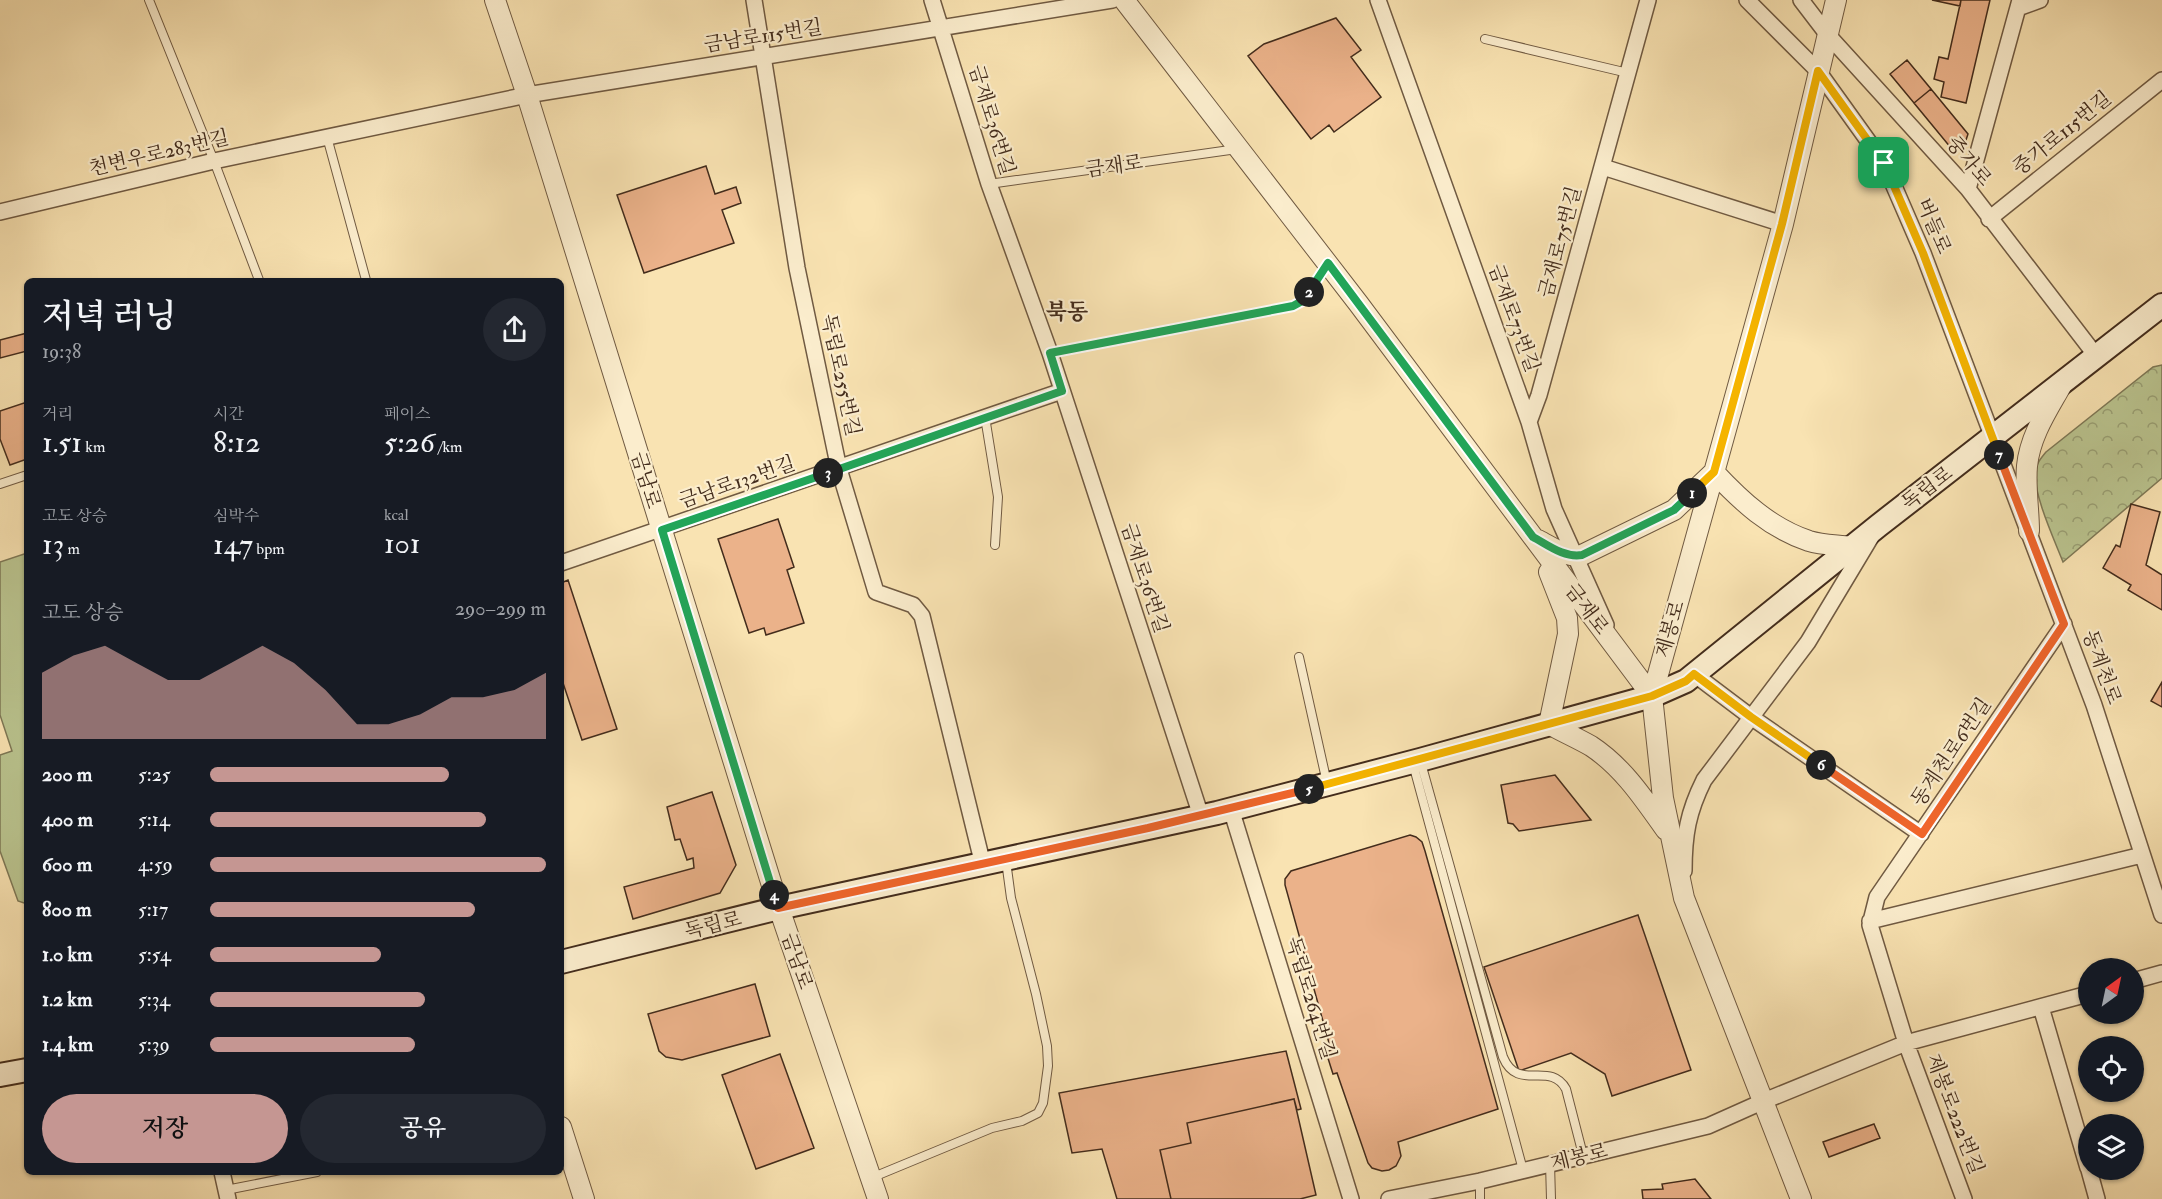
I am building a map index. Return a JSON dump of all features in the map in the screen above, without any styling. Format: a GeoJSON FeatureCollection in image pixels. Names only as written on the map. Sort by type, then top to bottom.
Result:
{"type":"FeatureCollection","features":[{"type":"Feature","properties":{"kind":"main road","name":"독립로"},"geometry":{"type":"LineString","coordinates":[[564,961],[778,908],[1231,809],[1652,696],[1686,681],[1878,526],[2162,305]]}},
{"type":"Feature","properties":{"kind":"main road"},"geometry":{"type":"LineString","coordinates":[[0,1075],[24,1071]]}},
{"type":"Feature","properties":{"kind":"street","name":"금남로"},"geometry":{"type":"LineString","coordinates":[[495,0],[527,95],[778,908],[878,1199]]}},
{"type":"Feature","properties":{"kind":"street","name":"독립로255번길"},"geometry":{"type":"LineString","coordinates":[[754,0],[796,268],[839,469],[876,592],[913,605],[922,616],[983,865]]}},
{"type":"Feature","properties":{"kind":"street","name":"금재로36번길"},"geometry":{"type":"LineString","coordinates":[[932,0],[989,184],[1050,353],[1201,816]]}},
{"type":"Feature","properties":{"kind":"street","name":"금남로115번길"},"geometry":{"type":"LineString","coordinates":[[527,95],[1112,0]]}},
{"type":"Feature","properties":{"kind":"street","name":"금재로"},"geometry":{"type":"LineString","coordinates":[[1124,0],[1328,263],[1652,696]]}},
{"type":"Feature","properties":{"kind":"street","name":"금재로73번길"},"geometry":{"type":"LineString","coordinates":[[1378,0],[1529,423],[1554,509],[1616,648]]}},
{"type":"Feature","properties":{"kind":"street","name":"금재로75번길"},"geometry":{"type":"LineString","coordinates":[[1529,423],[1539,395],[1648,0]]}},
{"type":"Feature","properties":{"kind":"street","name":"버들로"},"geometry":{"type":"LineString","coordinates":[[1747,0],[1818,71],[1884,163],[1923,253],[1992,438]]}},
{"type":"Feature","properties":{"kind":"street","name":"중가로"},"geometry":{"type":"LineString","coordinates":[[1801,0],[1827,34],[1968,189],[2097,357]]}},
{"type":"Feature","properties":{"kind":"street","name":"제봉로"},"geometry":{"type":"LineString","coordinates":[[1801,1199],[1684,898],[1663,798],[1652,696],[1782,224],[1836,0]]}},
{"type":"Feature","properties":{"kind":"street"},"geometry":{"type":"LineString","coordinates":[[1968,189],[2019,4],[2040,0]]}},
{"type":"Feature","properties":{"kind":"street","name":"중가로115번길"},"geometry":{"type":"LineString","coordinates":[[1989,219],[2162,80]]}},
{"type":"Feature","properties":{"kind":"street","name":"천변우로283번길"},"geometry":{"type":"LineString","coordinates":[[0,212],[214,161],[527,95]]}},
{"type":"Feature","properties":{"kind":"street"},"geometry":{"type":"LineString","coordinates":[[1603,167],[1782,224]]}},
{"type":"Feature","properties":{"kind":"street"},"geometry":{"type":"LineString","coordinates":[[2030,531],[2027,467],[2030,452],[2041,421],[2062,384]]}},
{"type":"Feature","properties":{"kind":"street","name":"금남로132번길"},"geometry":{"type":"LineString","coordinates":[[564,562],[1062,391]]}},
{"type":"Feature","properties":{"kind":"street","name":"동계천로"},"geometry":{"type":"LineString","coordinates":[[1992,438],[2030,531],[2094,705],[2162,915]]}},
{"type":"Feature","properties":{"kind":"street"},"geometry":{"type":"LineString","coordinates":[[1533,537],[1560,552],[1575,556],[1582,555],[1674,510],[1714,472],[1745,505],[1775,525],[1810,541],[1851,548]]}},
{"type":"Feature","properties":{"kind":"street"},"geometry":{"type":"LineString","coordinates":[[1684,898],[1687,825],[1693,802],[1704,780],[1808,642],[1878,526]]}},
{"type":"Feature","properties":{"kind":"street"},"geometry":{"type":"LineString","coordinates":[[1533,537],[1561,598],[1567,618],[1566,650],[1549,724],[1592,747],[1618,768],[1640,793],[1672,839]]}},
{"type":"Feature","properties":{"kind":"street","name":"동계천로6번길"},"geometry":{"type":"LineString","coordinates":[[1870,921],[1877,897],[2064,624]]}},
{"type":"Feature","properties":{"kind":"street"},"geometry":{"type":"LineString","coordinates":[[1694,674],[1751,717],[1922,834]]}},
{"type":"Feature","properties":{"kind":"street","name":"독립로264번길"},"geometry":{"type":"LineString","coordinates":[[1231,809],[1351,1199]]}},
{"type":"Feature","properties":{"kind":"street"},"geometry":{"type":"LineString","coordinates":[[1906,1043],[1870,921],[2142,855]]}},
{"type":"Feature","properties":{"kind":"street"},"geometry":{"type":"LineString","coordinates":[[2144,978],[2162,973]]}},
{"type":"Feature","properties":{"kind":"street","name":"제봉로222번길"},"geometry":{"type":"LineString","coordinates":[[1764,1101],[1906,1043],[2078,997]]}},
{"type":"Feature","properties":{"kind":"street"},"geometry":{"type":"LineString","coordinates":[[2041,1007],[2078,1135]]}},
{"type":"Feature","properties":{"kind":"street","name":"제봉로222번길"},"geometry":{"type":"LineString","coordinates":[[1906,1043],[1964,1199]]}},
{"type":"Feature","properties":{"kind":"street","name":"제봉로"},"geometry":{"type":"LineString","coordinates":[[1389,1199],[1708,1126],[1764,1101]]}},
{"type":"Feature","properties":{"kind":"street"},"geometry":{"type":"LineString","coordinates":[[564,1136],[584,1199]]}},
{"type":"Feature","properties":{"kind":"street"},"geometry":{"type":"LineString","coordinates":[[223,1175],[227,1195]]}},
{"type":"Feature","properties":{"kind":"street"},"geometry":{"type":"LineString","coordinates":[[2091,1180],[2097,1199]]}},
{"type":"Feature","properties":{"kind":"lane"},"geometry":{"type":"LineString","coordinates":[[149,0],[258,278]]}},
{"type":"Feature","properties":{"kind":"lane"},"geometry":{"type":"LineString","coordinates":[[1485,39],[1628,73]]}},
{"type":"Feature","properties":{"kind":"lane"},"geometry":{"type":"LineString","coordinates":[[327,137],[365,278]]}},
{"type":"Feature","properties":{"kind":"lane","name":"금재로"},"geometry":{"type":"LineString","coordinates":[[989,184],[1239,149]]}},
{"type":"Feature","properties":{"kind":"lane"},"geometry":{"type":"LineString","coordinates":[[1050,353],[1293,306],[1304,300],[1328,263]]}},
{"type":"Feature","properties":{"kind":"lane"},"geometry":{"type":"LineString","coordinates":[[985,417],[998,498],[995,545]]}},
{"type":"Feature","properties":{"kind":"lane"},"geometry":{"type":"LineString","coordinates":[[0,484],[24,476]]}},
{"type":"Feature","properties":{"kind":"lane"},"geometry":{"type":"LineString","coordinates":[[1299,657],[1328,784]]}},
{"type":"Feature","properties":{"kind":"lane"},"geometry":{"type":"LineString","coordinates":[[1416,761],[1503,1057],[1516,1073],[1525,1076],[1553,1076],[1562,1081],[1583,1155]]}},
{"type":"Feature","properties":{"kind":"lane"},"geometry":{"type":"LineString","coordinates":[[1416,761],[1523,1170]]}},
{"type":"Feature","properties":{"kind":"lane"},"geometry":{"type":"LineString","coordinates":[[871,1178],[992,1128],[1022,1121],[1038,1113],[1043,1103],[1048,1066],[1047,1046],[1011,898],[1006,860]]}},
{"type":"Feature","properties":{"kind":"lane"},"geometry":{"type":"LineString","coordinates":[[1550,1163],[1551,1199]]}},
{"type":"Feature","properties":{"kind":"lane"},"geometry":{"type":"LineString","coordinates":[[227,1195],[305,1175]]}},
{"type":"Feature","properties":{"kind":"lane"},"geometry":{"type":"LineString","coordinates":[[1480,1180],[1480,1199]]}},
{"type":"Feature","properties":{"kind":"green space"},"geometry":{"type":"Polygon","coordinates":[[[2162,365],[2162,478],[2063,562],[2038,493],[2035,472],[2038,464],[2046,452],[2153,367],[2162,365]]]}},
{"type":"Feature","properties":{"kind":"green space"},"geometry":{"type":"Polygon","coordinates":[[[24,554],[24,903],[18,901],[0,851],[0,755],[12,751],[0,715],[0,562],[24,554]]]}},
{"type":"Feature","properties":{"kind":"building"},"geometry":{"type":"Polygon","coordinates":[[[1932,0],[1961,0],[1960,6],[1932,0]]]}},
{"type":"Feature","properties":{"kind":"building"},"geometry":{"type":"Polygon","coordinates":[[[1961,0],[1990,0],[1966,103],[1941,97],[1944,82],[1934,79],[1939,57],[1948,59],[1961,0]]]}},
{"type":"Feature","properties":{"kind":"building"},"geometry":{"type":"Polygon","coordinates":[[[1336,18],[1361,50],[1351,57],[1381,97],[1334,132],[1329,125],[1311,139],[1248,56],[1264,44],[1336,18]]]}},
{"type":"Feature","properties":{"kind":"building"},"geometry":{"type":"Polygon","coordinates":[[[1907,60],[1931,89],[1914,103],[1890,74],[1907,60]]]}},
{"type":"Feature","properties":{"kind":"building"},"geometry":{"type":"Polygon","coordinates":[[[1931,89],[1968,134],[1964,146],[1951,148],[1914,103],[1931,89]]]}},
{"type":"Feature","properties":{"kind":"building"},"geometry":{"type":"Polygon","coordinates":[[[706,166],[715,194],[736,187],[741,203],[722,210],[734,243],[644,273],[617,195],[706,166]]]}},
{"type":"Feature","properties":{"kind":"building"},"geometry":{"type":"Polygon","coordinates":[[[24,334],[24,352],[0,358],[0,340],[24,334]]]}},
{"type":"Feature","properties":{"kind":"building"},"geometry":{"type":"Polygon","coordinates":[[[24,403],[24,460],[10,465],[0,439],[0,411],[24,403]]]}},
{"type":"Feature","properties":{"kind":"building"},"geometry":{"type":"Polygon","coordinates":[[[2131,504],[2160,512],[2146,565],[2162,575],[2162,610],[2128,590],[2131,585],[2103,568],[2116,545],[2120,547],[2131,504]]]}},
{"type":"Feature","properties":{"kind":"building"},"geometry":{"type":"Polygon","coordinates":[[[778,519],[794,567],[787,570],[804,623],[766,635],[764,628],[749,633],[718,539],[778,519]]]}},
{"type":"Feature","properties":{"kind":"building"},"geometry":{"type":"Polygon","coordinates":[[[568,580],[617,729],[582,740],[564,686],[564,582],[568,580]]]}},
{"type":"Feature","properties":{"kind":"building"},"geometry":{"type":"Polygon","coordinates":[[[2162,682],[2162,707],[2151,701],[2162,682]]]}},
{"type":"Feature","properties":{"kind":"building"},"geometry":{"type":"Polygon","coordinates":[[[1555,775],[1591,820],[1519,831],[1513,824],[1508,823],[1501,785],[1555,775]]]}},
{"type":"Feature","properties":{"kind":"building"},"geometry":{"type":"Polygon","coordinates":[[[712,792],[736,865],[720,893],[633,919],[624,887],[694,868],[693,858],[687,860],[680,839],[675,840],[667,807],[712,792]]]}},
{"type":"Feature","properties":{"kind":"building"},"geometry":{"type":"Polygon","coordinates":[[[1410,835],[1422,842],[1425,851],[1498,1109],[1398,1142],[1401,1156],[1396,1166],[1382,1171],[1372,1168],[1368,1163],[1337,1073],[1333,1074],[1326,1052],[1331,1050],[1285,879],[1291,871],[1410,835]]]}},
{"type":"Feature","properties":{"kind":"building"},"geometry":{"type":"Polygon","coordinates":[[[1638,915],[1691,1070],[1612,1096],[1605,1074],[1571,1053],[1519,1071],[1484,967],[1638,915]]]}},
{"type":"Feature","properties":{"kind":"building"},"geometry":{"type":"Polygon","coordinates":[[[755,984],[770,1036],[682,1060],[666,1057],[659,1051],[648,1014],[755,984]]]}},
{"type":"Feature","properties":{"kind":"building"},"geometry":{"type":"Polygon","coordinates":[[[1286,1051],[1301,1109],[1297,1110],[1294,1099],[1187,1123],[1191,1143],[1160,1150],[1171,1199],[1117,1199],[1102,1149],[1072,1153],[1059,1093],[1286,1051]]]}},
{"type":"Feature","properties":{"kind":"building"},"geometry":{"type":"Polygon","coordinates":[[[780,1054],[814,1148],[756,1169],[722,1075],[780,1054]]]}},
{"type":"Feature","properties":{"kind":"building"},"geometry":{"type":"Polygon","coordinates":[[[1294,1099],[1316,1195],[1300,1199],[1171,1199],[1160,1150],[1191,1143],[1187,1123],[1294,1099]]]}},
{"type":"Feature","properties":{"kind":"building"},"geometry":{"type":"Polygon","coordinates":[[[1874,1124],[1880,1138],[1829,1157],[1823,1142],[1874,1124]]]}},
{"type":"Feature","properties":{"kind":"building"},"geometry":{"type":"Polygon","coordinates":[[[1695,1179],[1711,1199],[1643,1199],[1642,1190],[1663,1189],[1662,1184],[1695,1179]]]}},
{"type":"Feature","properties":{"kind":"district","name":"북동"},"geometry":{"type":"Point","coordinates":[1067,312]}},
{"type":"Feature","properties":{"kind":"route"},"geometry":{"type":"LineString","coordinates":[[1818,71],[1884,163],[1923,253],[2064,624],[1922,834],[1751,717],[1694,674],[1686,681],[1652,696],[1217,813],[778,908],[662,530],[1062,391],[1050,353],[1293,306],[1304,300],[1328,263],[1533,537],[1560,552],[1575,556],[1582,555],[1674,510],[1714,472],[1782,224],[1818,71]]}}]}
